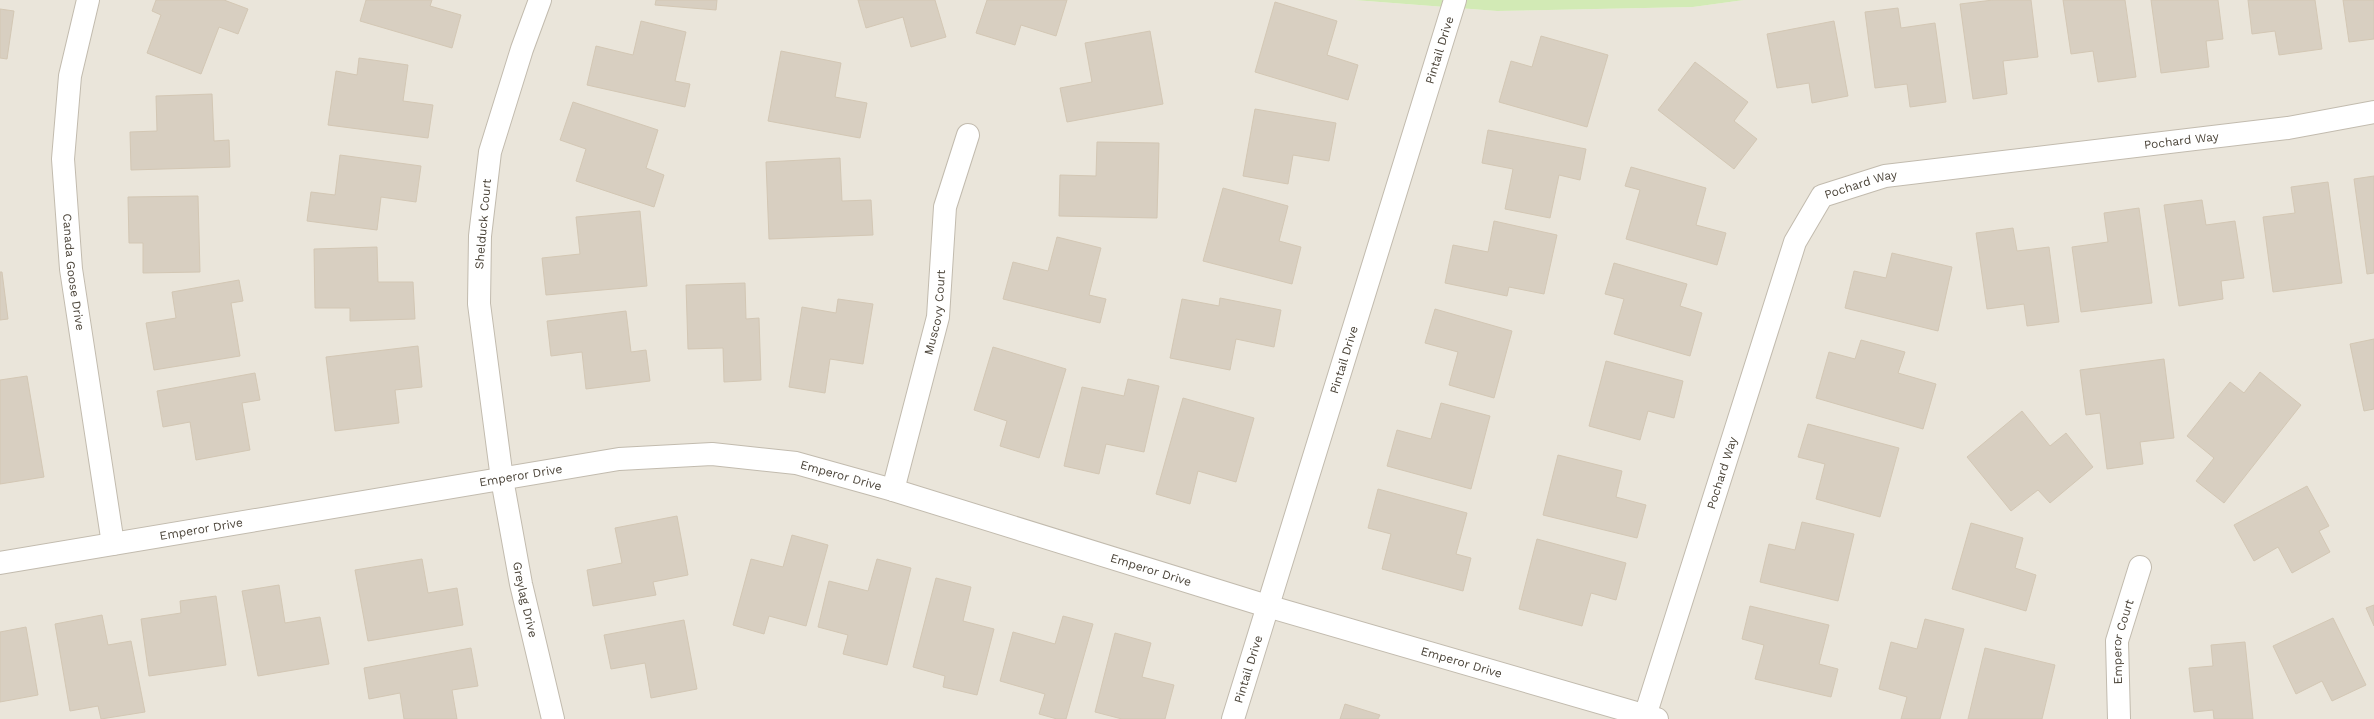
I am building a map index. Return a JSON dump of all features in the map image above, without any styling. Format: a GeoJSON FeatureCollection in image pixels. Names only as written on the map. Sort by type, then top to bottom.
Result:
{"type":"FeatureCollection","features":[{"type":"Feature","properties":{"kind":"street","name":"Canada Goose Drive"},"geometry":{"type":"LineString","coordinates":[[88,0],[70,76],[63,159],[71,269],[113,544]]}},
{"type":"Feature","properties":{"kind":"street","name":"Shelduck Court"},"geometry":{"type":"LineString","coordinates":[[502,479],[479,304],[480,236],[490,152],[522,49],[540,0]]}},
{"type":"Feature","properties":{"kind":"street","name":"Pintail Drive"},"geometry":{"type":"LineString","coordinates":[[1233,719],[1455,0]]}},
{"type":"Feature","properties":{"kind":"street","name":"Pochard Way"},"geometry":{"type":"LineString","coordinates":[[1651,717],[1795,242],[1822,196],[1885,176],[2288,128],[2374,112]]}},
{"type":"Feature","properties":{"kind":"street","name":"Muscovy Court"},"geometry":{"type":"LineString","coordinates":[[893,490],[938,317],[945,207],[968,134]]}},
{"type":"Feature","properties":{"kind":"street","name":"Emperor Drive"},"geometry":{"type":"LineString","coordinates":[[0,563],[619,459],[712,454],[796,463],[893,490],[1267,606],[1651,717]]}},
{"type":"Feature","properties":{"kind":"street","name":"Greylag Drive"},"geometry":{"type":"LineString","coordinates":[[502,479],[521,584],[553,719]]}},
{"type":"Feature","properties":{"kind":"street","name":"Emperor Court"},"geometry":{"type":"LineString","coordinates":[[2119,719],[2118,641],[2140,567]]}},
{"type":"Feature","properties":{"kind":"shaded area"},"geometry":{"type":"Polygon","coordinates":[[[0,0],[1354,0],[1497,11],[1693,7],[1744,0],[2374,0],[2374,719],[0,719],[0,0]]]}},
{"type":"Feature","properties":{"kind":"green space"},"geometry":{"type":"Polygon","coordinates":[[[1354,0],[1744,0],[1693,7],[1497,11],[1354,0]]]}},
{"type":"Feature","properties":{"kind":"building"},"geometry":{"type":"Polygon","coordinates":[[[156,0],[224,0],[248,9],[238,34],[219,27],[201,74],[147,53],[161,15],[152,11],[156,0]]]}},
{"type":"Feature","properties":{"kind":"building"},"geometry":{"type":"Polygon","coordinates":[[[366,0],[432,0],[430,6],[461,15],[452,48],[360,21],[366,0]]]}},
{"type":"Feature","properties":{"kind":"building"},"geometry":{"type":"Polygon","coordinates":[[[656,0],[717,0],[716,10],[655,5],[656,0]]]}},
{"type":"Feature","properties":{"kind":"building"},"geometry":{"type":"Polygon","coordinates":[[[858,0],[935,0],[946,37],[911,47],[903,17],[866,28],[858,0]]]}},
{"type":"Feature","properties":{"kind":"building"},"geometry":{"type":"Polygon","coordinates":[[[987,0],[1067,0],[1056,36],[1021,25],[1015,45],[976,33],[987,0]]]}},
{"type":"Feature","properties":{"kind":"building"},"geometry":{"type":"Polygon","coordinates":[[[1993,0],[2031,0],[2038,57],[2003,61],[2007,94],[1973,99],[1960,4],[1993,0]]]}},
{"type":"Feature","properties":{"kind":"building"},"geometry":{"type":"Polygon","coordinates":[[[2063,0],[2125,0],[2136,77],[2098,82],[2093,51],[2071,54],[2063,0]]]}},
{"type":"Feature","properties":{"kind":"building"},"geometry":{"type":"Polygon","coordinates":[[[2151,0],[2218,0],[2223,39],[2206,41],[2209,67],[2161,73],[2151,0]]]}},
{"type":"Feature","properties":{"kind":"building"},"geometry":{"type":"Polygon","coordinates":[[[2248,0],[2315,0],[2322,49],[2279,55],[2275,31],[2252,34],[2248,0]]]}},
{"type":"Feature","properties":{"kind":"building"},"geometry":{"type":"Polygon","coordinates":[[[2343,0],[2374,0],[2374,39],[2349,42],[2343,0]]]}},
{"type":"Feature","properties":{"kind":"building"},"geometry":{"type":"Polygon","coordinates":[[[1275,2],[1337,21],[1327,55],[1358,65],[1348,100],[1255,72],[1275,2]]]}},
{"type":"Feature","properties":{"kind":"building"},"geometry":{"type":"Polygon","coordinates":[[[1898,8],[1901,28],[1935,23],[1946,102],[1910,107],[1907,84],[1875,88],[1865,12],[1898,8]]]}},
{"type":"Feature","properties":{"kind":"building"},"geometry":{"type":"Polygon","coordinates":[[[0,9],[14,11],[7,59],[0,58],[0,9]]]}},
{"type":"Feature","properties":{"kind":"building"},"geometry":{"type":"Polygon","coordinates":[[[641,21],[686,32],[675,81],[690,84],[685,107],[587,85],[596,46],[633,55],[641,21]]]}},
{"type":"Feature","properties":{"kind":"building"},"geometry":{"type":"Polygon","coordinates":[[[1834,21],[1848,96],[1812,103],[1809,83],[1777,88],[1767,34],[1834,21]]]}},
{"type":"Feature","properties":{"kind":"building"},"geometry":{"type":"Polygon","coordinates":[[[1150,31],[1163,104],[1067,122],[1060,88],[1092,82],[1085,43],[1150,31]]]}},
{"type":"Feature","properties":{"kind":"building"},"geometry":{"type":"Polygon","coordinates":[[[1541,36],[1608,55],[1587,127],[1499,102],[1511,61],[1532,67],[1541,36]]]}},
{"type":"Feature","properties":{"kind":"building"},"geometry":{"type":"Polygon","coordinates":[[[781,51],[841,63],[835,97],[867,103],[860,138],[768,121],[781,51]]]}},
{"type":"Feature","properties":{"kind":"building"},"geometry":{"type":"Polygon","coordinates":[[[359,58],[408,65],[403,101],[433,105],[428,138],[328,125],[336,71],[357,75],[359,58]]]}},
{"type":"Feature","properties":{"kind":"building"},"geometry":{"type":"Polygon","coordinates":[[[1695,62],[1748,102],[1734,121],[1757,139],[1734,169],[1658,110],[1695,62]]]}},
{"type":"Feature","properties":{"kind":"building"},"geometry":{"type":"Polygon","coordinates":[[[212,94],[214,141],[229,140],[230,167],[131,170],[130,132],[157,131],[156,96],[212,94]]]}},
{"type":"Feature","properties":{"kind":"building"},"geometry":{"type":"Polygon","coordinates":[[[573,102],[658,130],[646,168],[664,175],[654,207],[576,181],[586,149],[560,140],[573,102]]]}},
{"type":"Feature","properties":{"kind":"building"},"geometry":{"type":"Polygon","coordinates":[[[1255,109],[1336,123],[1329,161],[1293,155],[1288,184],[1243,176],[1255,109]]]}},
{"type":"Feature","properties":{"kind":"building"},"geometry":{"type":"Polygon","coordinates":[[[1488,130],[1586,149],[1580,180],[1559,175],[1550,218],[1505,209],[1513,169],[1482,163],[1488,130]]]}},
{"type":"Feature","properties":{"kind":"building"},"geometry":{"type":"Polygon","coordinates":[[[1097,142],[1159,143],[1157,218],[1059,216],[1060,175],[1096,176],[1097,142]]]}},
{"type":"Feature","properties":{"kind":"building"},"geometry":{"type":"Polygon","coordinates":[[[340,155],[421,166],[416,202],[381,197],[377,230],[307,221],[311,192],[335,195],[340,155]]]}},
{"type":"Feature","properties":{"kind":"building"},"geometry":{"type":"Polygon","coordinates":[[[840,158],[842,201],[871,200],[873,235],[769,239],[766,162],[840,158]]]}},
{"type":"Feature","properties":{"kind":"building"},"geometry":{"type":"Polygon","coordinates":[[[1631,167],[1706,188],[1696,225],[1726,233],[1717,265],[1626,239],[1640,190],[1625,186],[1631,167]]]}},
{"type":"Feature","properties":{"kind":"building"},"geometry":{"type":"Polygon","coordinates":[[[2374,176],[2374,273],[2367,274],[2354,179],[2374,176]]]}},
{"type":"Feature","properties":{"kind":"building"},"geometry":{"type":"Polygon","coordinates":[[[2328,182],[2342,283],[2273,292],[2263,217],[2295,213],[2291,187],[2328,182]]]}},
{"type":"Feature","properties":{"kind":"building"},"geometry":{"type":"Polygon","coordinates":[[[1223,188],[1288,206],[1279,241],[1301,247],[1292,284],[1203,261],[1223,188]]]}},
{"type":"Feature","properties":{"kind":"building"},"geometry":{"type":"Polygon","coordinates":[[[198,196],[200,272],[143,273],[143,243],[129,243],[128,197],[198,196]]]}},
{"type":"Feature","properties":{"kind":"building"},"geometry":{"type":"Polygon","coordinates":[[[2202,200],[2206,225],[2235,221],[2244,278],[2221,281],[2223,299],[2179,306],[2164,205],[2202,200]]]}},
{"type":"Feature","properties":{"kind":"building"},"geometry":{"type":"Polygon","coordinates":[[[2139,208],[2152,303],[2081,312],[2072,247],[2108,242],[2104,213],[2139,208]]]}},
{"type":"Feature","properties":{"kind":"building"},"geometry":{"type":"Polygon","coordinates":[[[640,211],[647,286],[546,295],[542,258],[580,254],[576,217],[640,211]]]}},
{"type":"Feature","properties":{"kind":"building"},"geometry":{"type":"Polygon","coordinates":[[[1494,221],[1557,235],[1544,294],[1509,287],[1507,296],[1445,283],[1453,245],[1488,252],[1494,221]]]}},
{"type":"Feature","properties":{"kind":"building"},"geometry":{"type":"Polygon","coordinates":[[[2013,228],[2017,251],[2049,247],[2059,322],[2027,326],[2024,304],[1987,309],[1976,233],[2013,228]]]}},
{"type":"Feature","properties":{"kind":"building"},"geometry":{"type":"Polygon","coordinates":[[[1057,237],[1101,248],[1089,295],[1106,299],[1100,323],[1003,299],[1013,262],[1048,271],[1057,237]]]}},
{"type":"Feature","properties":{"kind":"building"},"geometry":{"type":"Polygon","coordinates":[[[377,247],[378,282],[413,282],[415,319],[350,321],[350,308],[315,308],[314,249],[377,247]]]}},
{"type":"Feature","properties":{"kind":"building"},"geometry":{"type":"Polygon","coordinates":[[[1892,253],[1952,267],[1938,331],[1845,308],[1854,271],[1886,278],[1892,253]]]}},
{"type":"Feature","properties":{"kind":"building"},"geometry":{"type":"Polygon","coordinates":[[[1614,263],[1687,284],[1680,306],[1702,313],[1690,356],[1614,334],[1624,299],[1605,294],[1614,263]]]}},
{"type":"Feature","properties":{"kind":"building"},"geometry":{"type":"Polygon","coordinates":[[[0,272],[2,272],[8,319],[0,320],[0,272]]]}},
{"type":"Feature","properties":{"kind":"building"},"geometry":{"type":"Polygon","coordinates":[[[239,280],[243,301],[231,303],[240,356],[154,370],[146,323],[176,318],[172,292],[239,280]]]}},
{"type":"Feature","properties":{"kind":"building"},"geometry":{"type":"Polygon","coordinates":[[[745,283],[746,319],[759,318],[761,380],[724,382],[723,348],[688,349],[686,285],[745,283]]]}},
{"type":"Feature","properties":{"kind":"building"},"geometry":{"type":"Polygon","coordinates":[[[1220,298],[1281,310],[1274,347],[1236,339],[1230,370],[1170,358],[1182,299],[1219,306],[1220,298]]]}},
{"type":"Feature","properties":{"kind":"building"},"geometry":{"type":"Polygon","coordinates":[[[838,299],[873,304],[863,364],[830,359],[825,393],[789,387],[802,307],[836,313],[838,299]]]}},
{"type":"Feature","properties":{"kind":"building"},"geometry":{"type":"Polygon","coordinates":[[[1435,309],[1512,331],[1494,398],[1449,385],[1458,352],[1425,343],[1435,309]]]}},
{"type":"Feature","properties":{"kind":"building"},"geometry":{"type":"Polygon","coordinates":[[[626,311],[631,352],[646,350],[650,381],[586,389],[582,352],[551,356],[547,321],[626,311]]]}},
{"type":"Feature","properties":{"kind":"building"},"geometry":{"type":"Polygon","coordinates":[[[2374,339],[2374,409],[2364,411],[2350,344],[2374,339]]]}},
{"type":"Feature","properties":{"kind":"building"},"geometry":{"type":"Polygon","coordinates":[[[1861,340],[1905,352],[1898,373],[1936,384],[1923,429],[1816,398],[1829,352],[1855,359],[1861,340]]]}},
{"type":"Feature","properties":{"kind":"building"},"geometry":{"type":"Polygon","coordinates":[[[418,346],[422,387],[395,390],[399,423],[335,431],[326,357],[418,346]]]}},
{"type":"Feature","properties":{"kind":"building"},"geometry":{"type":"Polygon","coordinates":[[[993,347],[1066,369],[1039,458],[1000,446],[1007,421],[974,410],[993,347]]]}},
{"type":"Feature","properties":{"kind":"building"},"geometry":{"type":"Polygon","coordinates":[[[2164,359],[2174,438],[2140,442],[2143,464],[2107,469],[2100,413],[2086,415],[2080,370],[2164,359]]]}},
{"type":"Feature","properties":{"kind":"building"},"geometry":{"type":"Polygon","coordinates":[[[1606,361],[1683,381],[1674,418],[1648,411],[1640,440],[1589,426],[1606,361]]]}},
{"type":"Feature","properties":{"kind":"building"},"geometry":{"type":"Polygon","coordinates":[[[2260,372],[2301,405],[2224,503],[2196,481],[2214,458],[2187,436],[2230,382],[2244,393],[2260,372]]]}},
{"type":"Feature","properties":{"kind":"building"},"geometry":{"type":"Polygon","coordinates":[[[255,373],[260,400],[242,403],[250,450],[196,460],[190,422],[163,427],[157,391],[255,373]]]}},
{"type":"Feature","properties":{"kind":"building"},"geometry":{"type":"Polygon","coordinates":[[[27,376],[44,477],[0,484],[0,380],[27,376]]]}},
{"type":"Feature","properties":{"kind":"building"},"geometry":{"type":"Polygon","coordinates":[[[1128,379],[1159,386],[1144,452],[1106,444],[1099,474],[1064,466],[1082,387],[1124,396],[1128,379]]]}},
{"type":"Feature","properties":{"kind":"building"},"geometry":{"type":"Polygon","coordinates":[[[1183,398],[1254,418],[1236,482],[1198,471],[1190,504],[1156,494],[1183,398]]]}},
{"type":"Feature","properties":{"kind":"building"},"geometry":{"type":"Polygon","coordinates":[[[1441,403],[1490,416],[1471,489],[1387,466],[1397,430],[1431,439],[1441,403]]]}},
{"type":"Feature","properties":{"kind":"building"},"geometry":{"type":"Polygon","coordinates":[[[2022,411],[2050,446],[2066,433],[2093,467],[2050,503],[2038,490],[2011,511],[1967,457],[2022,411]]]}},
{"type":"Feature","properties":{"kind":"building"},"geometry":{"type":"Polygon","coordinates":[[[1808,424],[1899,448],[1880,517],[1816,499],[1825,464],[1798,457],[1808,424]]]}},
{"type":"Feature","properties":{"kind":"building"},"geometry":{"type":"Polygon","coordinates":[[[1558,455],[1622,471],[1616,497],[1646,505],[1637,538],[1543,515],[1558,455]]]}},
{"type":"Feature","properties":{"kind":"building"},"geometry":{"type":"Polygon","coordinates":[[[2307,486],[2329,526],[2319,531],[2330,552],[2292,573],[2278,547],[2254,561],[2234,525],[2307,486]]]}},
{"type":"Feature","properties":{"kind":"building"},"geometry":{"type":"Polygon","coordinates":[[[1378,489],[1467,513],[1456,554],[1471,558],[1463,591],[1382,569],[1391,534],[1368,528],[1378,489]]]}},
{"type":"Feature","properties":{"kind":"building"},"geometry":{"type":"Polygon","coordinates":[[[677,516],[688,575],[653,582],[656,595],[593,606],[587,570],[622,563],[615,528],[677,516]]]}},
{"type":"Feature","properties":{"kind":"building"},"geometry":{"type":"Polygon","coordinates":[[[1802,522],[1854,534],[1838,601],[1760,582],[1769,544],[1795,550],[1802,522]]]}},
{"type":"Feature","properties":{"kind":"building"},"geometry":{"type":"Polygon","coordinates":[[[1971,523],[2023,538],[2015,568],[2036,575],[2026,611],[1952,589],[1971,523]]]}},
{"type":"Feature","properties":{"kind":"building"},"geometry":{"type":"Polygon","coordinates":[[[792,535],[828,545],[806,626],[769,616],[764,634],[733,625],[751,559],[783,567],[792,535]]]}},
{"type":"Feature","properties":{"kind":"building"},"geometry":{"type":"Polygon","coordinates":[[[1537,539],[1626,563],[1616,600],[1591,593],[1582,626],[1519,609],[1537,539]]]}},
{"type":"Feature","properties":{"kind":"building"},"geometry":{"type":"Polygon","coordinates":[[[422,559],[428,593],[457,588],[463,625],[368,641],[355,570],[422,559]]]}},
{"type":"Feature","properties":{"kind":"building"},"geometry":{"type":"Polygon","coordinates":[[[877,559],[911,568],[887,665],[843,654],[848,635],[818,627],[829,581],[868,591],[877,559]]]}},
{"type":"Feature","properties":{"kind":"building"},"geometry":{"type":"Polygon","coordinates":[[[936,578],[971,587],[963,621],[994,629],[977,695],[943,687],[945,676],[913,667],[936,578]]]}},
{"type":"Feature","properties":{"kind":"building"},"geometry":{"type":"Polygon","coordinates":[[[279,585],[285,623],[320,617],[329,664],[258,676],[242,591],[279,585]]]}},
{"type":"Feature","properties":{"kind":"building"},"geometry":{"type":"Polygon","coordinates":[[[216,596],[226,665],[149,676],[141,619],[181,613],[180,601],[216,596]]]}},
{"type":"Feature","properties":{"kind":"building"},"geometry":{"type":"Polygon","coordinates":[[[2374,605],[2374,626],[2366,608],[2374,605]]]}},
{"type":"Feature","properties":{"kind":"building"},"geometry":{"type":"Polygon","coordinates":[[[1750,606],[1829,625],[1819,664],[1838,669],[1831,697],[1755,679],[1764,645],[1742,639],[1750,606]]]}},
{"type":"Feature","properties":{"kind":"building"},"geometry":{"type":"Polygon","coordinates":[[[102,615],[108,645],[131,641],[145,712],[101,719],[98,706],[70,711],[55,624],[102,615]]]}},
{"type":"Feature","properties":{"kind":"building"},"geometry":{"type":"Polygon","coordinates":[[[1063,616],[1093,624],[1066,719],[1057,719],[1039,714],[1045,694],[1000,681],[1013,632],[1055,644],[1063,616]]]}},
{"type":"Feature","properties":{"kind":"building"},"geometry":{"type":"Polygon","coordinates":[[[2333,618],[2366,685],[2332,701],[2322,681],[2296,694],[2273,646],[2333,618]]]}},
{"type":"Feature","properties":{"kind":"building"},"geometry":{"type":"Polygon","coordinates":[[[1925,619],[1964,629],[1940,719],[1901,719],[1907,697],[1879,689],[1891,642],[1917,649],[1925,619]]]}},
{"type":"Feature","properties":{"kind":"building"},"geometry":{"type":"Polygon","coordinates":[[[684,620],[697,689],[651,698],[645,663],[611,669],[604,635],[684,620]]]}},
{"type":"Feature","properties":{"kind":"building"},"geometry":{"type":"Polygon","coordinates":[[[26,627],[38,695],[0,702],[0,632],[26,627]]]}},
{"type":"Feature","properties":{"kind":"building"},"geometry":{"type":"Polygon","coordinates":[[[1115,633],[1151,643],[1142,677],[1174,685],[1165,719],[1122,719],[1095,712],[1115,633]]]}},
{"type":"Feature","properties":{"kind":"building"},"geometry":{"type":"Polygon","coordinates":[[[2245,642],[2253,719],[2214,719],[2213,710],[2194,712],[2189,668],[2213,666],[2211,645],[2245,642]]]}},
{"type":"Feature","properties":{"kind":"building"},"geometry":{"type":"Polygon","coordinates":[[[471,648],[478,686],[452,690],[457,719],[404,719],[400,693],[369,699],[364,668],[471,648]]]}},
{"type":"Feature","properties":{"kind":"building"},"geometry":{"type":"Polygon","coordinates":[[[1985,648],[2055,665],[2042,719],[1968,719],[1985,648]]]}},
{"type":"Feature","properties":{"kind":"building"},"geometry":{"type":"Polygon","coordinates":[[[1345,704],[1380,715],[1378,719],[1340,719],[1345,704]]]}}]}
